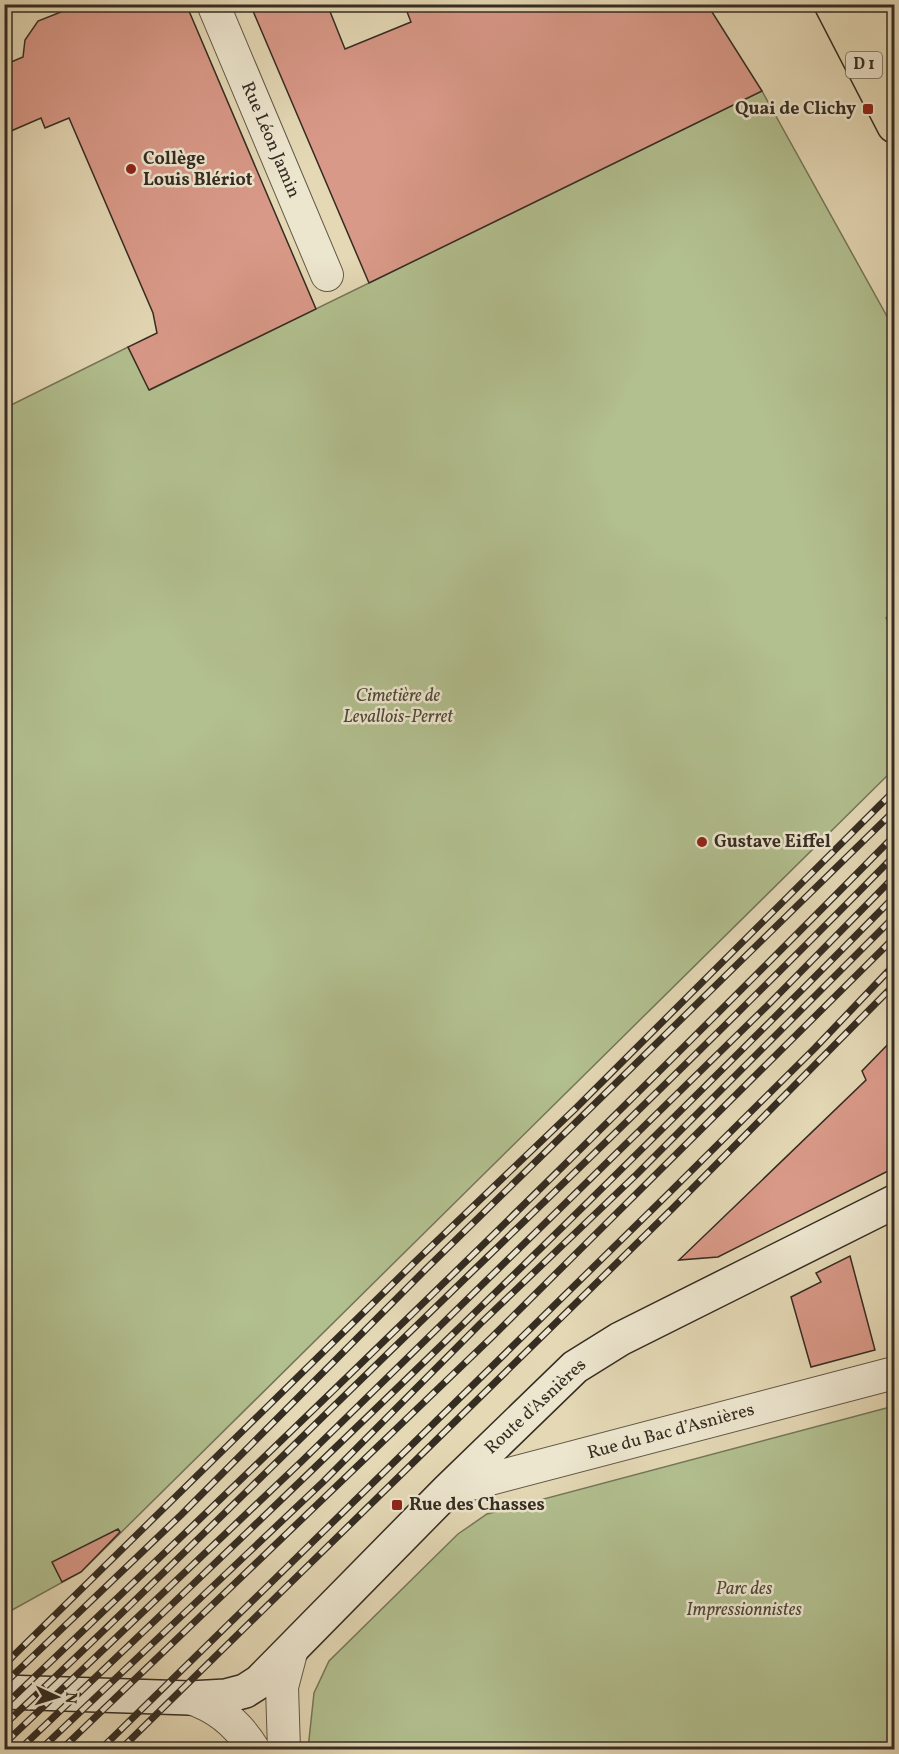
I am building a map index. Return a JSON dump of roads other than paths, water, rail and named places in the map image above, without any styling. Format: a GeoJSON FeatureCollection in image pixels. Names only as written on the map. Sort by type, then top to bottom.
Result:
{"type":"FeatureCollection","features":[{"type":"Feature","properties":{"kind":"main road","name":"D 1"},"geometry":{"type":"LineString","coordinates":[[831,4],[894,126]]}},
{"type":"Feature","properties":{"kind":"main road","name":"D 1"},"geometry":{"type":"LineString","coordinates":[[860,4],[894,68]]}},
{"type":"Feature","properties":{"kind":"main road"},"geometry":{"type":"LineString","coordinates":[[890,4],[894,13]]}},
{"type":"Feature","properties":{"kind":"main road","name":"Route d'Asnières"},"geometry":{"type":"LineString","coordinates":[[4,1692],[190,1698],[225,1706],[259,1683],[554,1385],[598,1351],[894,1202]]}},
{"type":"Feature","properties":{"kind":"street","name":"Rue Léon Jamin"},"geometry":{"type":"LineString","coordinates":[[213,4],[327,275]]}},
{"type":"Feature","properties":{"kind":"street","name":"Rue du Bac d’Asnières"},"geometry":{"type":"LineString","coordinates":[[448,1490],[894,1373]]}},
{"type":"Feature","properties":{"kind":"street"},"geometry":{"type":"LineString","coordinates":[[284,1749],[282,1687],[292,1649]]}},
{"type":"Feature","properties":{"kind":"street"},"geometry":{"type":"LineString","coordinates":[[225,1706],[254,1749]]}},
{"type":"Feature","properties":{"kind":"railway"},"geometry":{"type":"LineString","coordinates":[[4,1665],[417,1260],[575,1109],[894,791]]}},
{"type":"Feature","properties":{"kind":"railway"},"geometry":{"type":"LineString","coordinates":[[4,1684],[181,1515],[426,1269],[894,811]]}},
{"type":"Feature","properties":{"kind":"railway"},"geometry":{"type":"LineString","coordinates":[[4,1706],[453,1274],[894,836]]}},
{"type":"Feature","properties":{"kind":"railway"},"geometry":{"type":"LineString","coordinates":[[4,1725],[149,1587],[670,1079],[894,856]]}},
{"type":"Feature","properties":{"kind":"railway"},"geometry":{"type":"LineString","coordinates":[[4,1744],[302,1461],[769,1004],[894,877]]}},
{"type":"Feature","properties":{"kind":"railway"},"geometry":{"type":"LineString","coordinates":[[19,1750],[460,1327],[894,897]]}},
{"type":"Feature","properties":{"kind":"railway"},"geometry":{"type":"LineString","coordinates":[[40,1750],[323,1482],[480,1324],[637,1174],[894,917]]}},
{"type":"Feature","properties":{"kind":"railway"},"geometry":{"type":"LineString","coordinates":[[61,1750],[492,1337],[894,938]]}},
{"type":"Feature","properties":{"kind":"railway"},"geometry":{"type":"LineString","coordinates":[[100,1750],[663,1199],[815,1048],[894,965]]}},
{"type":"Feature","properties":{"kind":"railway"},"geometry":{"type":"LineString","coordinates":[[120,1750],[673,1208],[894,985]]}},
{"type":"Feature","properties":{"kind":"place","name":"Quai de Clichy"},"geometry":{"type":"Point","coordinates":[868,109]}},
{"type":"Feature","properties":{"kind":"place","name":"Collège Louis Blériot"},"geometry":{"type":"Point","coordinates":[131,169]}},
{"type":"Feature","properties":{"kind":"place","name":"Gustave Eiffel"},"geometry":{"type":"Point","coordinates":[702,842]}},
{"type":"Feature","properties":{"kind":"place","name":"Rue des Chasses"},"geometry":{"type":"Point","coordinates":[397,1505]}},
{"type":"Feature","properties":{"kind":"park label","name":"Cimetière de Levallois-Perret"},"geometry":{"type":"Point","coordinates":[398,706]}},
{"type":"Feature","properties":{"kind":"park label","name":"Parc des Impressionnistes"},"geometry":{"type":"Point","coordinates":[744,1599]}}]}
